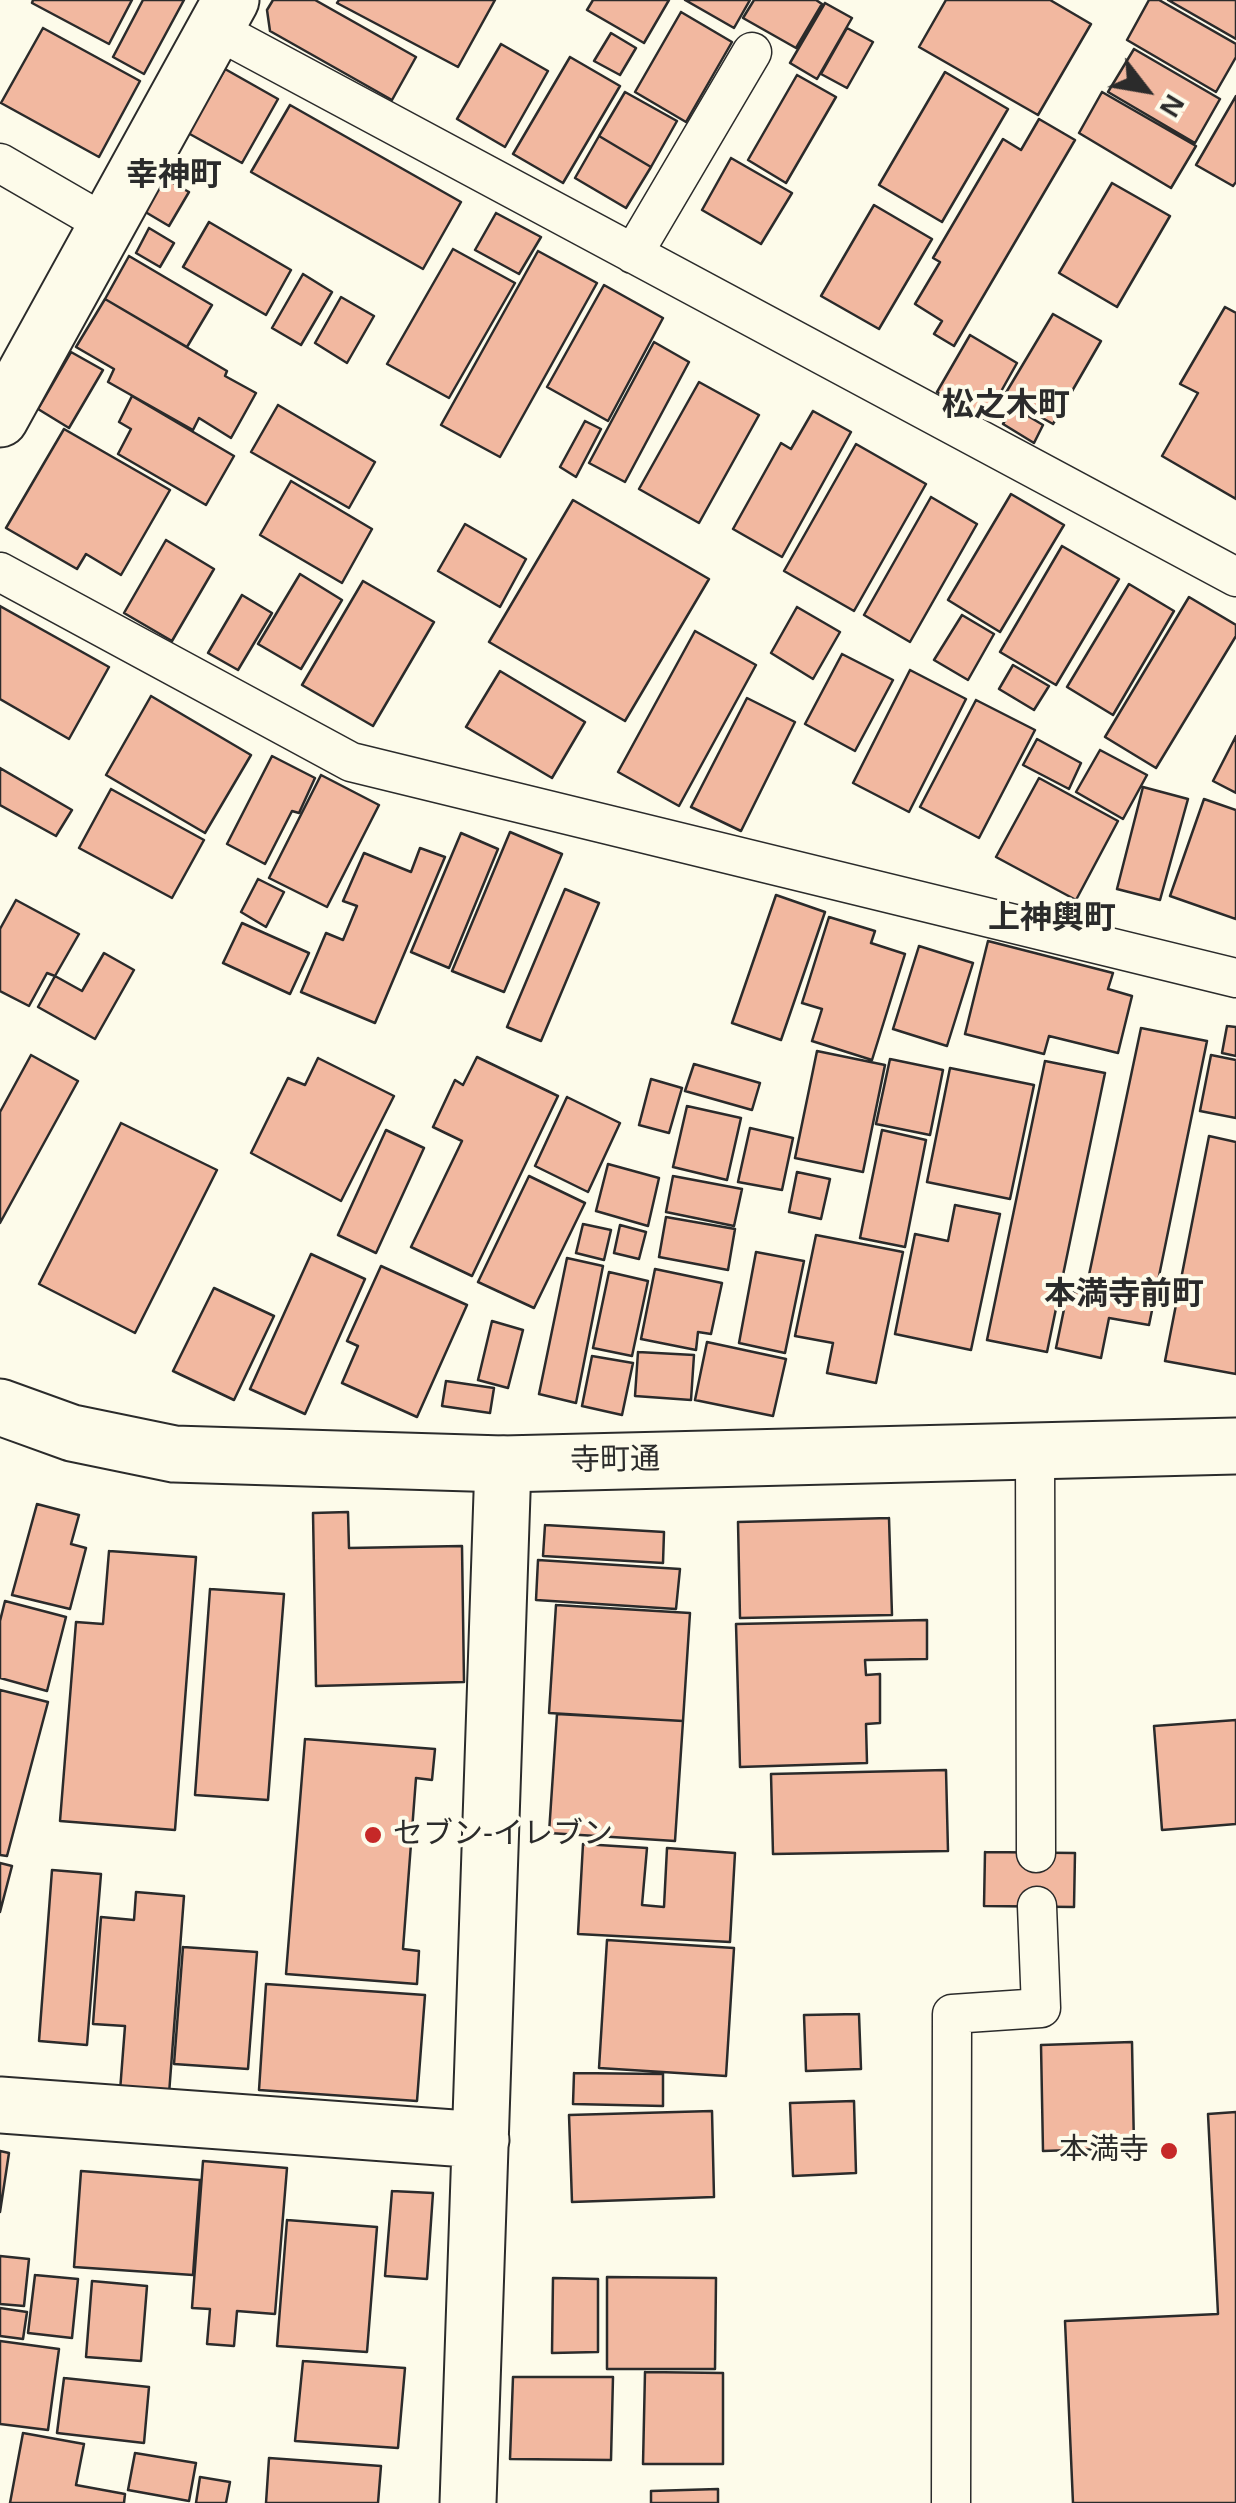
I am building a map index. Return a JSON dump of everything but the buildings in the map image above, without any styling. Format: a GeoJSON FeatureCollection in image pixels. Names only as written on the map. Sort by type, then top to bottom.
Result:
{"type":"FeatureCollection","features":[{"type":"Feature","properties":{"kind":"street"},"geometry":{"type":"LineString","coordinates":[[0,419],[223,15]]}},
{"type":"Feature","properties":{"kind":"street","name":"寺町通"},"geometry":{"type":"LineString","coordinates":[[0,1407],[72,1432],[174,1454],[504,1464],[1236,1446]]}},
{"type":"Feature","properties":{"kind":"street"},"geometry":{"type":"LineString","coordinates":[[468,2503],[504,1464]]}},
{"type":"Feature","properties":{"kind":"street"},"geometry":{"type":"LineString","coordinates":[[0,2105],[481,2140]]}},
{"type":"Feature","properties":{"kind":"lane"},"geometry":{"type":"LineString","coordinates":[[223,15],[633,254],[1236,577]]}},
{"type":"Feature","properties":{"kind":"lane"},"geometry":{"type":"LineString","coordinates":[[633,254],[752,52]]}},
{"type":"Feature","properties":{"kind":"lane"},"geometry":{"type":"LineString","coordinates":[[0,163],[107,225]]}},
{"type":"Feature","properties":{"kind":"lane"},"geometry":{"type":"LineString","coordinates":[[0,572],[351,762],[1236,978]]}},
{"type":"Feature","properties":{"kind":"lane"},"geometry":{"type":"LineString","coordinates":[[1035,1450],[1036,1853]]}},
{"type":"Feature","properties":{"kind":"lane"},"geometry":{"type":"LineString","coordinates":[[951,2503],[952,2014],[1041,2008],[1036,1906]]}},
{"type":"Feature","properties":{"kind":"place","name":"セブン-イレブン"},"geometry":{"type":"Point","coordinates":[373,1835]}},
{"type":"Feature","properties":{"kind":"place","name":"本満寺"},"geometry":{"type":"Point","coordinates":[1169,2151]}},
{"type":"Feature","properties":{"kind":"district","name":"幸神町"},"geometry":{"type":"Point","coordinates":[174,176]}},
{"type":"Feature","properties":{"kind":"district","name":"松之木町"},"geometry":{"type":"Point","coordinates":[1006,406]}},
{"type":"Feature","properties":{"kind":"district","name":"上神輿町"},"geometry":{"type":"Point","coordinates":[1052,919]}},
{"type":"Feature","properties":{"kind":"district","name":"本満寺前町"},"geometry":{"type":"Point","coordinates":[1124,1295]}}]}
